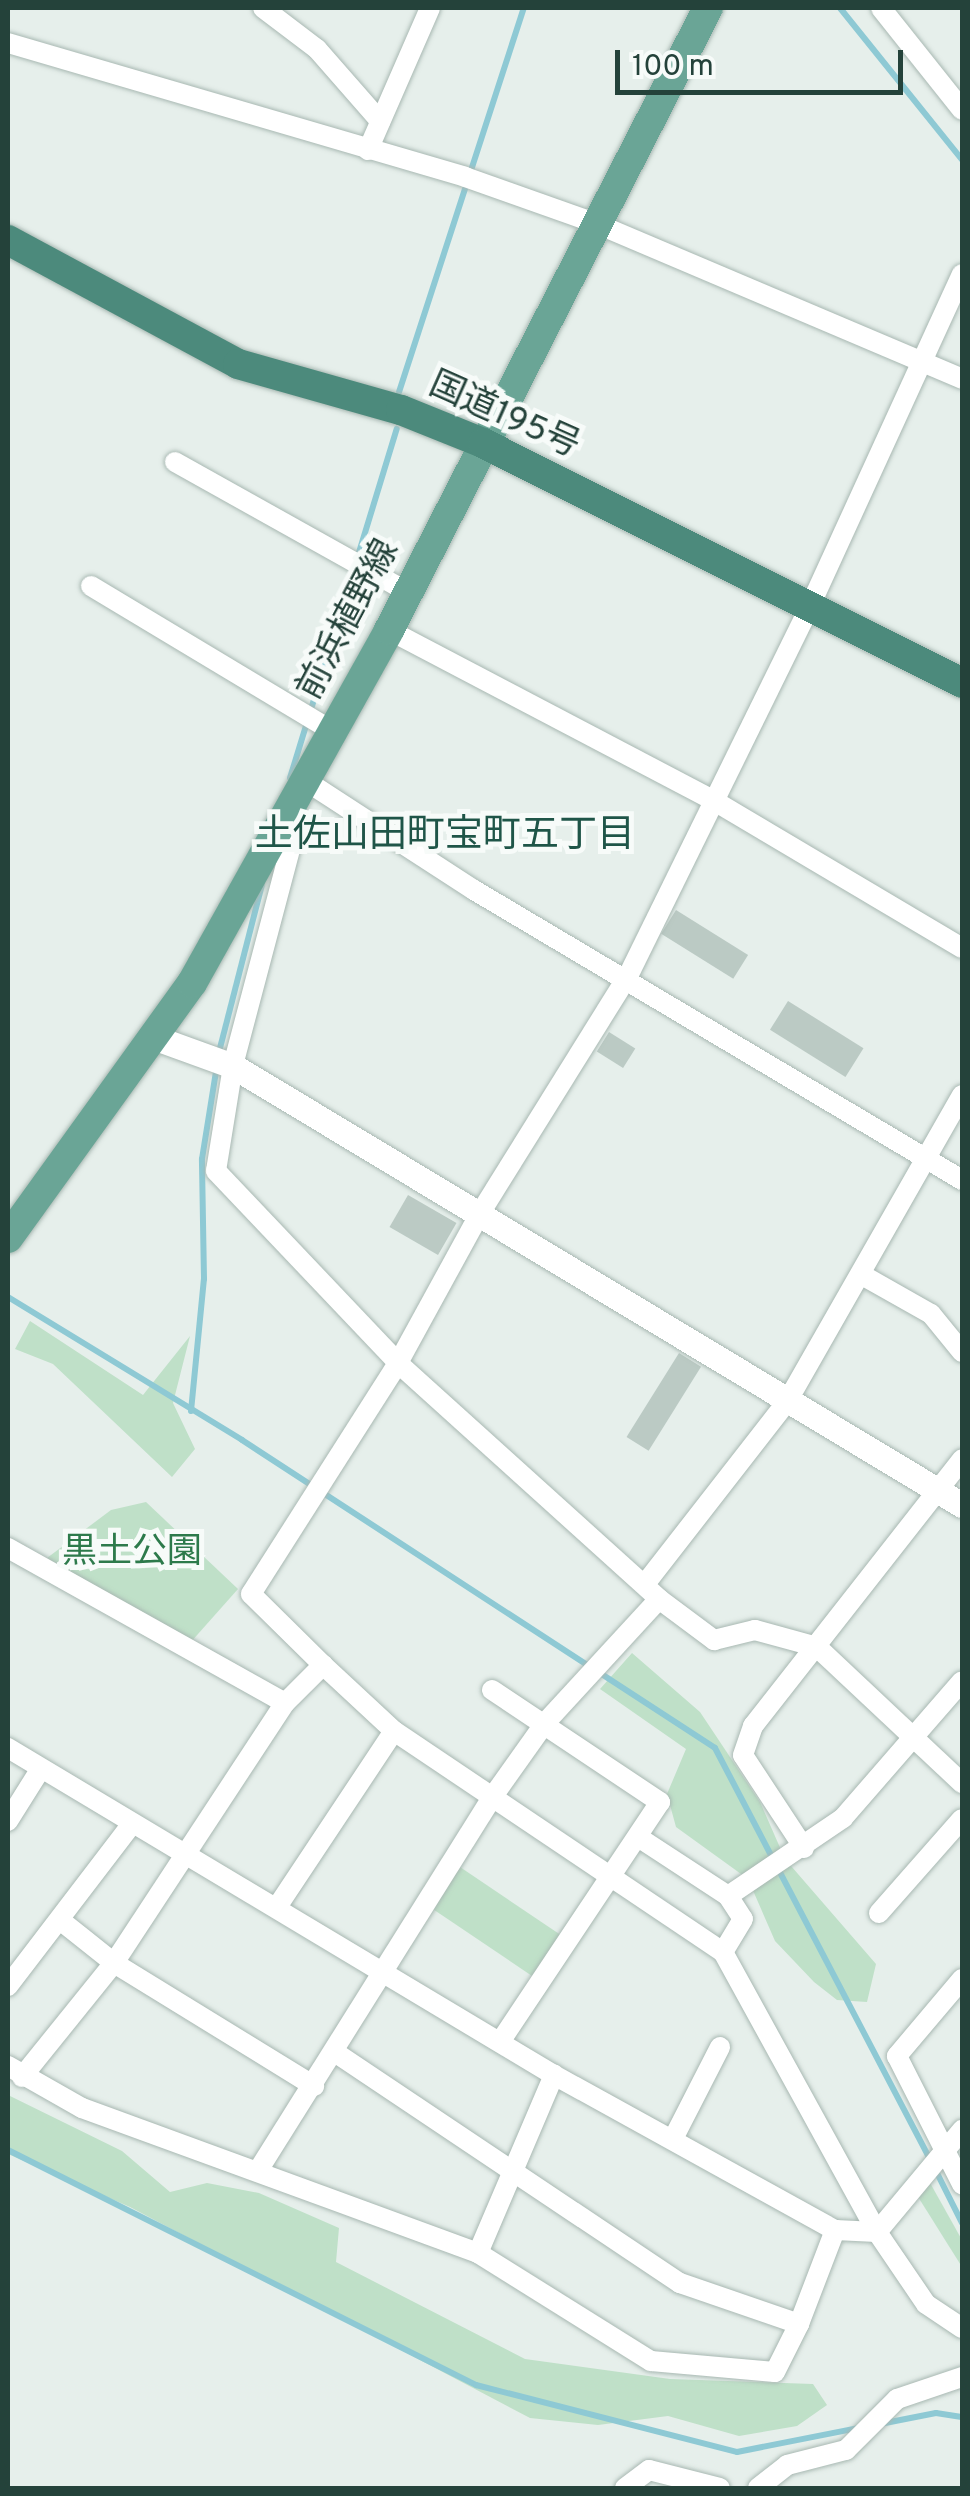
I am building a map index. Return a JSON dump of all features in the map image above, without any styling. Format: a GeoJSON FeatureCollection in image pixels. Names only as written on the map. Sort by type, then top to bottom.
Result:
{"type":"FeatureCollection","features":[{"type":"Feature","properties":{"kind":"highway","name":"国道195号"},"geometry":{"type":"LineString","coordinates":[[8,240],[238,364],[401,410],[483,442],[962,682]]}},
{"type":"Feature","properties":{"kind":"main road","name":"前浜植野線"},"geometry":{"type":"LineString","coordinates":[[8,1238],[192,984],[302,779],[316,722],[389,630],[594,223],[708,8]]}},
{"type":"Feature","properties":{"kind":"street"},"geometry":{"type":"LineString","coordinates":[[264,8],[316,48],[380,122]]}},
{"type":"Feature","properties":{"kind":"street"},"geometry":{"type":"LineString","coordinates":[[368,150],[430,8]]}},
{"type":"Feature","properties":{"kind":"street"},"geometry":{"type":"LineString","coordinates":[[881,8],[962,110]]}},
{"type":"Feature","properties":{"kind":"street"},"geometry":{"type":"LineString","coordinates":[[8,42],[465,177],[594,223],[962,379]]}},
{"type":"Feature","properties":{"kind":"street"},"geometry":{"type":"LineString","coordinates":[[962,274],[810,606],[711,798],[628,976],[480,1215],[398,1363],[250,1594],[394,1731],[723,1952],[877,2232],[926,2304],[962,2328]]}},
{"type":"Feature","properties":{"kind":"street"},"geometry":{"type":"LineString","coordinates":[[175,462],[408,592]]}},
{"type":"Feature","properties":{"kind":"street"},"geometry":{"type":"LineString","coordinates":[[91,586],[316,722]]}},
{"type":"Feature","properties":{"kind":"street"},"geometry":{"type":"LineString","coordinates":[[389,630],[711,798],[962,948]]}},
{"type":"Feature","properties":{"kind":"street"},"geometry":{"type":"LineString","coordinates":[[302,779],[474,890],[628,976],[962,1180]]}},
{"type":"Feature","properties":{"kind":"street"},"geometry":{"type":"LineString","coordinates":[[286,810],[292,842],[222,1062],[216,1171],[398,1363],[652,1592],[714,1640],[755,1630],[816,1648],[962,1784]]}},
{"type":"Feature","properties":{"kind":"street"},"geometry":{"type":"LineString","coordinates":[[153,1038],[222,1062],[962,1505]]}},
{"type":"Feature","properties":{"kind":"street"},"geometry":{"type":"LineString","coordinates":[[260,2170],[491,1799],[545,1724],[606,1664],[788,1400],[962,1095]]}},
{"type":"Feature","properties":{"kind":"street"},"geometry":{"type":"LineString","coordinates":[[862,1275],[931,1314],[962,1352]]}},
{"type":"Feature","properties":{"kind":"street"},"geometry":{"type":"LineString","coordinates":[[804,1848],[743,1755],[752,1726],[962,1459]]}},
{"type":"Feature","properties":{"kind":"street"},"geometry":{"type":"LineString","coordinates":[[8,1548],[285,1703]]}},
{"type":"Feature","properties":{"kind":"street"},"geometry":{"type":"LineString","coordinates":[[323,1665],[285,1703],[114,1962],[15,2072],[82,2108],[478,2253],[651,2361],[775,2372],[835,2230]]}},
{"type":"Feature","properties":{"kind":"street"},"geometry":{"type":"LineString","coordinates":[[728,1896],[843,1818],[962,1680]]}},
{"type":"Feature","properties":{"kind":"street"},"geometry":{"type":"LineString","coordinates":[[492,1690],[660,1802],[501,2040]]}},
{"type":"Feature","properties":{"kind":"street"},"geometry":{"type":"LineString","coordinates":[[278,1908],[394,1731]]}},
{"type":"Feature","properties":{"kind":"street"},"geometry":{"type":"LineString","coordinates":[[8,1748],[554,2075],[674,2137],[835,2230],[877,2232]]}},
{"type":"Feature","properties":{"kind":"street"},"geometry":{"type":"LineString","coordinates":[[8,1820],[40,1770]]}},
{"type":"Feature","properties":{"kind":"street"},"geometry":{"type":"LineString","coordinates":[[879,1913],[962,1819]]}},
{"type":"Feature","properties":{"kind":"street"},"geometry":{"type":"LineString","coordinates":[[8,1986],[132,1824]]}},
{"type":"Feature","properties":{"kind":"street"},"geometry":{"type":"LineString","coordinates":[[638,1837],[728,1896],[743,1919],[723,1952]]}},
{"type":"Feature","properties":{"kind":"street"},"geometry":{"type":"LineString","coordinates":[[60,1920],[114,1962],[314,2086]]}},
{"type":"Feature","properties":{"kind":"street"},"geometry":{"type":"LineString","coordinates":[[962,1979],[897,2056],[941,2153],[962,2184]]}},
{"type":"Feature","properties":{"kind":"street"},"geometry":{"type":"LineString","coordinates":[[674,2137],[720,2047]]}},
{"type":"Feature","properties":{"kind":"street"},"geometry":{"type":"LineString","coordinates":[[336,2053],[680,2283],[798,2324]]}},
{"type":"Feature","properties":{"kind":"street"},"geometry":{"type":"LineString","coordinates":[[478,2253],[508,2170],[554,2075]]}},
{"type":"Feature","properties":{"kind":"street"},"geometry":{"type":"LineString","coordinates":[[877,2232],[919,2174],[962,2130]]}},
{"type":"Feature","properties":{"kind":"street"},"geometry":{"type":"LineString","coordinates":[[758,2488],[787,2466],[846,2450],[897,2399],[962,2377]]}},
{"type":"Feature","properties":{"kind":"street"},"geometry":{"type":"LineString","coordinates":[[625,2488],[649,2470],[720,2488]]}},
{"type":"Feature","properties":{"kind":"green space"},"geometry":{"type":"Polygon","coordinates":[[[30,1321],[143,1395],[190,1336],[173,1403],[195,1449],[172,1477],[53,1364],[15,1349],[30,1321]]]}},
{"type":"Feature","properties":{"kind":"green space","name":"黒土公園"},"geometry":{"type":"Polygon","coordinates":[[[146,1502],[238,1589],[190,1643],[47,1558],[111,1510],[146,1502]]]}},
{"type":"Feature","properties":{"kind":"green space"},"geometry":{"type":"Polygon","coordinates":[[[632,1653],[700,1712],[760,1802],[785,1859],[876,1964],[867,2002],[837,2000],[814,1982],[775,1941],[748,1879],[676,1827],[667,1794],[686,1749],[600,1689],[632,1653]]]}},
{"type":"Feature","properties":{"kind":"green space"},"geometry":{"type":"Polygon","coordinates":[[[460,1867],[561,1935],[533,1977],[432,1908],[460,1867]]]}},
{"type":"Feature","properties":{"kind":"green space"},"geometry":{"type":"Polygon","coordinates":[[[8,2095],[122,2151],[170,2192],[207,2183],[259,2193],[339,2228],[336,2262],[525,2359],[670,2379],[813,2384],[827,2405],[797,2426],[739,2436],[668,2416],[598,2425],[530,2418],[130,2207],[8,2154],[8,2095]]]}},
{"type":"Feature","properties":{"kind":"green space"},"geometry":{"type":"Polygon","coordinates":[[[929,2181],[962,2240],[962,2267],[915,2192],[929,2181]]]}},
{"type":"Feature","properties":{"kind":"building"},"geometry":{"type":"Polygon","coordinates":[[[676,910],[748,955],[733,979],[661,934],[676,910]]]}},
{"type":"Feature","properties":{"kind":"building"},"geometry":{"type":"Polygon","coordinates":[[[788,1001],[863,1048],[845,1077],[770,1030],[788,1001]]]}},
{"type":"Feature","properties":{"kind":"building"},"geometry":{"type":"Polygon","coordinates":[[[609,1032],[635,1048],[623,1068],[597,1052],[609,1032]]]}},
{"type":"Feature","properties":{"kind":"building"},"geometry":{"type":"Polygon","coordinates":[[[408,1195],[456,1223],[438,1255],[390,1227],[408,1195]]]}},
{"type":"Feature","properties":{"kind":"building"},"geometry":{"type":"Polygon","coordinates":[[[679,1353],[701,1367],[649,1451],[627,1437],[679,1353]]]}},
{"type":"Feature","properties":{"kind":"waterway"},"geometry":{"type":"LineString","coordinates":[[399,392],[524,8]]}},
{"type":"Feature","properties":{"kind":"waterway"},"geometry":{"type":"LineString","coordinates":[[840,8],[962,160]]}},
{"type":"Feature","properties":{"kind":"waterway"},"geometry":{"type":"LineString","coordinates":[[290,778],[397,429]]}},
{"type":"Feature","properties":{"kind":"waterway"},"geometry":{"type":"LineString","coordinates":[[219,1052],[262,885]]}},
{"type":"Feature","properties":{"kind":"waterway"},"geometry":{"type":"LineString","coordinates":[[191,1411],[204,1279],[202,1159],[217,1065]]}},
{"type":"Feature","properties":{"kind":"waterway"},"geometry":{"type":"LineString","coordinates":[[8,1297],[242,1440],[589,1666]]}},
{"type":"Feature","properties":{"kind":"waterway"},"geometry":{"type":"LineString","coordinates":[[600,1673],[715,1748],[930,2160]]}},
{"type":"Feature","properties":{"kind":"waterway"},"geometry":{"type":"LineString","coordinates":[[8,2150],[476,2385],[737,2452],[858,2428]]}},
{"type":"Feature","properties":{"kind":"waterway"},"geometry":{"type":"LineString","coordinates":[[936,2171],[962,2223]]}},
{"type":"Feature","properties":{"kind":"waterway"},"geometry":{"type":"LineString","coordinates":[[880,2424],[936,2413],[962,2417]]}},
{"type":"Feature","properties":{"kind":"district","name":"土佐山田町宝町五丁目"},"geometry":{"type":"Point","coordinates":[445,837]}}]}
